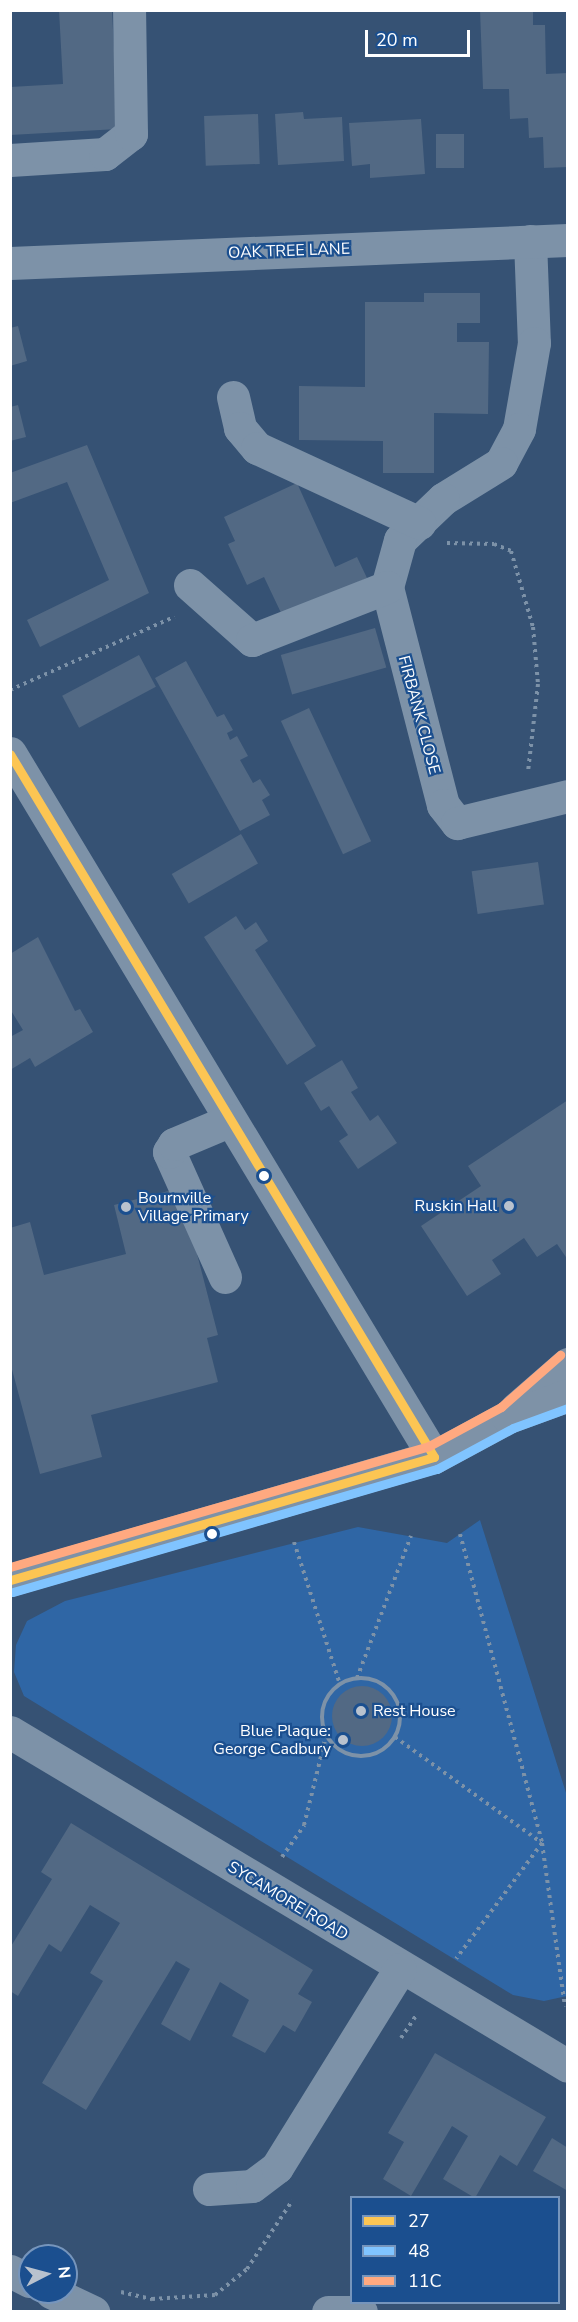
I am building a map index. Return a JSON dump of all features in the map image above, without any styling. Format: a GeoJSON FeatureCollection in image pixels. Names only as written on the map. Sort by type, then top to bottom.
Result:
{"type":"FeatureCollection","features":[{"type":"Feature","properties":{"kind":"highway"},"geometry":{"type":"LineString","coordinates":[[508,1417],[567,1364]]}},
{"type":"Feature","properties":{"kind":"highway"},"geometry":{"type":"LineString","coordinates":[[10,1580],[434,1457],[508,1417],[567,1395]]}},
{"type":"Feature","properties":{"kind":"street"},"geometry":{"type":"LineString","coordinates":[[10,160],[105,154],[131,134],[129,10]]}},
{"type":"Feature","properties":{"kind":"street","name":"OAK TREE LANE"},"geometry":{"type":"LineString","coordinates":[[10,263],[567,240]]}},
{"type":"Feature","properties":{"kind":"street","name":"FIRBANK CLOSE"},"geometry":{"type":"LineString","coordinates":[[530,241],[534,343],[519,429],[501,464],[443,499],[409,532],[387,587],[443,805],[458,823],[522,811],[567,796]]}},
{"type":"Feature","properties":{"kind":"street"},"geometry":{"type":"LineString","coordinates":[[233,397],[240,428],[257,448],[409,532]]}},
{"type":"Feature","properties":{"kind":"street"},"geometry":{"type":"LineString","coordinates":[[199,593],[252,640],[387,587]]}},
{"type":"Feature","properties":{"kind":"street"},"geometry":{"type":"LineString","coordinates":[[10,753],[24,808],[229,1121],[434,1457]]}},
{"type":"Feature","properties":{"kind":"street"},"geometry":{"type":"LineString","coordinates":[[225,1277],[170,1152],[174,1144],[229,1121]]}},
{"type":"Feature","properties":{"kind":"street","name":"SYCAMORE ROAD"},"geometry":{"type":"LineString","coordinates":[[10,1732],[400,1969],[567,2066]]}},
{"type":"Feature","properties":{"kind":"street"},"geometry":{"type":"LineString","coordinates":[[209,2189],[252,2187],[277,2167],[400,1969]]}},
{"type":"Feature","properties":{"kind":"street"},"geometry":{"type":"LineString","coordinates":[[76,2304],[93,2312]]}},
{"type":"Feature","properties":{"kind":"street"},"geometry":{"type":"LineString","coordinates":[[328,2312],[362,2312]]}},
{"type":"Feature","properties":{"kind":"path"},"geometry":{"type":"LineString","coordinates":[[409,532],[494,544],[511,551],[533,627],[537,684],[522,811]]}},
{"type":"Feature","properties":{"kind":"path"},"geometry":{"type":"LineString","coordinates":[[10,690],[199,593]]}},
{"type":"Feature","properties":{"kind":"path"},"geometry":{"type":"LineString","coordinates":[[460,1534],[542,1843],[565,2006]]}},
{"type":"Feature","properties":{"kind":"path"},"geometry":{"type":"LineString","coordinates":[[357,1678],[411,1536]]}},
{"type":"Feature","properties":{"kind":"path"},"geometry":{"type":"LineString","coordinates":[[294,1542],[340,1683]]}},
{"type":"Feature","properties":{"kind":"path"},"geometry":{"type":"LineString","coordinates":[[280,1860],[304,1824],[327,1735],[323,1710],[340,1683],[357,1678],[384,1685],[396,1698],[400,1716],[394,1737],[364,1756],[339,1749],[327,1735]]}},
{"type":"Feature","properties":{"kind":"path"},"geometry":{"type":"LineString","coordinates":[[394,1737],[542,1843]]}},
{"type":"Feature","properties":{"kind":"path"},"geometry":{"type":"LineString","coordinates":[[452,1965],[542,1843]]}},
{"type":"Feature","properties":{"kind":"shaded area"},"geometry":{"type":"Polygon","coordinates":[[[480,1520],[567,1796],[567,1996],[544,2001],[513,1995],[24,1696],[14,1672],[16,1645],[27,1621],[65,1601],[358,1527],[447,1543],[480,1520]]]}},
{"type":"Feature","properties":{"kind":"building"},"geometry":{"type":"Polygon","coordinates":[[[59,10],[112,10],[118,129],[10,135],[10,87],[63,84],[59,10]]]}},
{"type":"Feature","properties":{"kind":"building"},"geometry":{"type":"Polygon","coordinates":[[[480,10],[533,10],[533,25],[545,25],[546,74],[568,73],[568,167],[544,168],[543,137],[529,138],[528,118],[510,119],[509,89],[483,89],[480,10]]]}},
{"type":"Feature","properties":{"kind":"building"},"geometry":{"type":"Polygon","coordinates":[[[303,112],[304,119],[342,117],[344,161],[278,165],[275,114],[303,112]]]}},
{"type":"Feature","properties":{"kind":"building"},"geometry":{"type":"Polygon","coordinates":[[[258,114],[260,164],[206,166],[204,116],[258,114]]]}},
{"type":"Feature","properties":{"kind":"building"},"geometry":{"type":"Polygon","coordinates":[[[421,119],[425,174],[370,178],[370,164],[352,166],[349,123],[421,119]]]}},
{"type":"Feature","properties":{"kind":"building"},"geometry":{"type":"Polygon","coordinates":[[[436,134],[464,134],[464,168],[436,168],[436,134]]]}},
{"type":"Feature","properties":{"kind":"building"},"geometry":{"type":"Polygon","coordinates":[[[424,293],[480,293],[480,323],[457,323],[457,342],[489,342],[488,414],[434,413],[434,473],[383,473],[383,441],[299,440],[299,386],[365,387],[365,302],[424,302],[424,293]]]}},
{"type":"Feature","properties":{"kind":"building"},"geometry":{"type":"Polygon","coordinates":[[[18,326],[27,361],[10,366],[10,328],[18,326]]]}},
{"type":"Feature","properties":{"kind":"building"},"geometry":{"type":"Polygon","coordinates":[[[18,405],[26,437],[10,441],[10,407],[18,405]]]}},
{"type":"Feature","properties":{"kind":"building"},"geometry":{"type":"Polygon","coordinates":[[[87,445],[149,593],[40,647],[27,620],[109,580],[67,482],[10,503],[10,473],[87,445]]]}},
{"type":"Feature","properties":{"kind":"building"},"geometry":{"type":"Polygon","coordinates":[[[297,483],[335,567],[357,557],[367,578],[283,617],[264,577],[247,585],[228,544],[235,541],[224,517],[297,483]]]}},
{"type":"Feature","properties":{"kind":"building"},"geometry":{"type":"Polygon","coordinates":[[[375,628],[386,667],[292,694],[281,655],[375,628]]]}},
{"type":"Feature","properties":{"kind":"building"},"geometry":{"type":"Polygon","coordinates":[[[139,655],[156,687],[79,728],[62,696],[139,655]]]}},
{"type":"Feature","properties":{"kind":"building"},"geometry":{"type":"Polygon","coordinates":[[[186,661],[217,717],[224,714],[233,730],[227,733],[230,740],[237,736],[248,756],[240,760],[253,783],[260,779],[270,795],[262,800],[270,815],[240,831],[155,678],[186,661]]]}},
{"type":"Feature","properties":{"kind":"building"},"geometry":{"type":"Polygon","coordinates":[[[309,708],[371,841],[343,854],[281,721],[309,708]]]}},
{"type":"Feature","properties":{"kind":"building"},"geometry":{"type":"Polygon","coordinates":[[[241,834],[258,863],[189,903],[172,874],[241,834]]]}},
{"type":"Feature","properties":{"kind":"building"},"geometry":{"type":"Polygon","coordinates":[[[538,862],[544,905],[478,914],[472,871],[538,862]]]}},
{"type":"Feature","properties":{"kind":"building"},"geometry":{"type":"Polygon","coordinates":[[[236,916],[245,930],[256,922],[268,941],[255,950],[316,1046],[287,1065],[204,937],[236,916]]]}},
{"type":"Feature","properties":{"kind":"building"},"geometry":{"type":"Polygon","coordinates":[[[38,937],[75,1011],[80,1009],[93,1032],[35,1067],[30,1058],[10,1070],[10,1037],[23,1030],[10,1009],[10,954],[38,937]]]}},
{"type":"Feature","properties":{"kind":"building"},"geometry":{"type":"Polygon","coordinates":[[[342,1060],[358,1088],[351,1092],[370,1121],[378,1115],[397,1143],[358,1169],[339,1141],[348,1135],[329,1106],[321,1111],[304,1083],[342,1060]]]}},
{"type":"Feature","properties":{"kind":"building","name":"Ruskin Hall"},"geometry":{"type":"Polygon","coordinates":[[[568,1100],[568,1260],[557,1244],[537,1257],[524,1238],[492,1260],[501,1274],[467,1296],[421,1226],[481,1186],[468,1166],[568,1100]]]}},
{"type":"Feature","properties":{"kind":"building"},"geometry":{"type":"Polygon","coordinates":[[[180,1188],[218,1335],[207,1338],[218,1382],[91,1415],[102,1457],[40,1474],[10,1362],[10,1228],[30,1222],[44,1275],[126,1254],[114,1205],[180,1188]]]}},
{"type":"Feature","properties":{"kind":"building","name":"Rest House"},"geometry":{"type":"Polygon","coordinates":[[[362,1686],[383,1695],[392,1716],[383,1737],[362,1746],[341,1737],[332,1716],[341,1695],[362,1686]]]}},
{"type":"Feature","properties":{"kind":"building"},"geometry":{"type":"Polygon","coordinates":[[[71,1823],[313,1970],[298,1994],[312,2002],[295,2032],[283,2025],[265,2053],[232,2036],[249,2000],[220,1982],[190,2041],[161,2024],[190,1969],[176,1961],[86,2110],[42,2083],[103,1981],[90,1973],[120,1923],[90,1905],[61,1952],[49,1944],[18,1996],[10,1991],[10,1948],[52,1879],[41,1872],[71,1823]]]}},
{"type":"Feature","properties":{"kind":"building"},"geometry":{"type":"Polygon","coordinates":[[[435,2053],[546,2117],[517,2166],[500,2155],[476,2196],[472,2196],[443,2179],[468,2136],[452,2126],[411,2196],[383,2179],[404,2142],[388,2133],[435,2053]]]}},
{"type":"Feature","properties":{"kind":"building"},"geometry":{"type":"Polygon","coordinates":[[[552,2138],[568,2148],[568,2191],[533,2171],[552,2138]]]}},
{"type":"Feature","properties":{"kind":"transit line","name":"27"},"geometry":{"type":"LineString","coordinates":[[10,754],[434,1457],[10,1580]]}},
{"type":"Feature","properties":{"kind":"transit line","name":"11C"},"geometry":{"type":"LineString","coordinates":[[10,1567],[429,1446],[501,1407],[560,1355]]}},
{"type":"Feature","properties":{"kind":"transit line","name":"48"},"geometry":{"type":"LineString","coordinates":[[13,1592],[437,1469],[513,1428],[568,1408]]}},
{"type":"Feature","properties":{"kind":"place","name":"Ruskin Hall"},"geometry":{"type":"Point","coordinates":[509,1206]}},
{"type":"Feature","properties":{"kind":"place","name":"Bournville Village Primary"},"geometry":{"type":"Point","coordinates":[126,1207]}},
{"type":"Feature","properties":{"kind":"place","name":"Rest House"},"geometry":{"type":"Point","coordinates":[361,1711]}},
{"type":"Feature","properties":{"kind":"place","name":"Blue Plaque: George Cadbury"},"geometry":{"type":"Point","coordinates":[343,1740]}}]}
